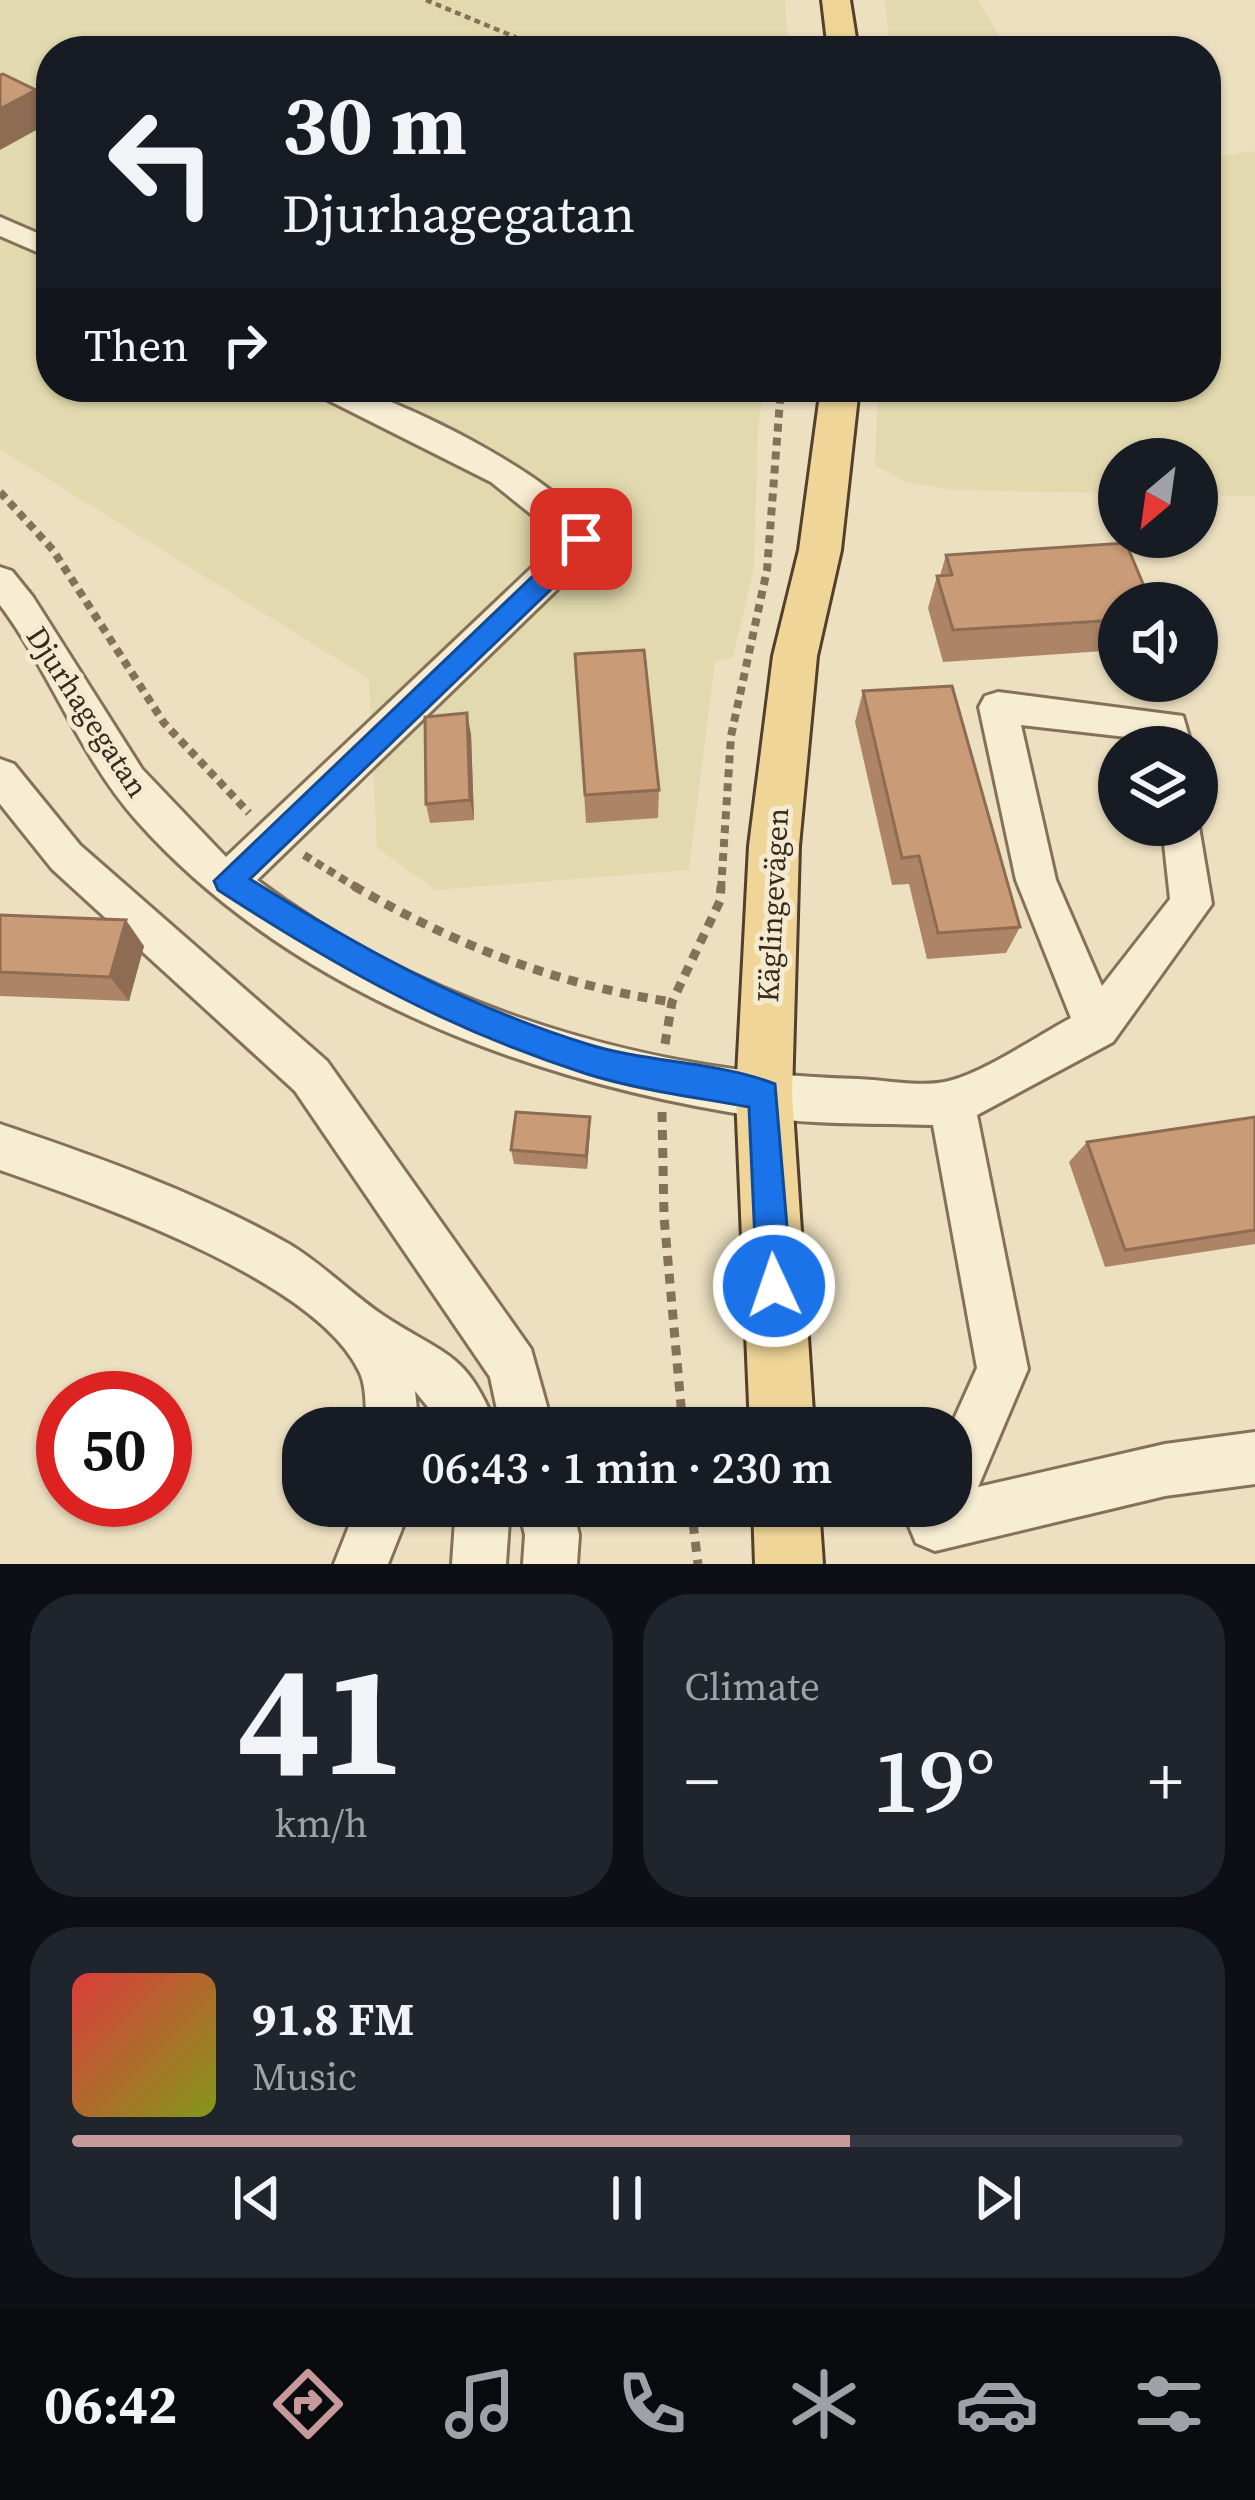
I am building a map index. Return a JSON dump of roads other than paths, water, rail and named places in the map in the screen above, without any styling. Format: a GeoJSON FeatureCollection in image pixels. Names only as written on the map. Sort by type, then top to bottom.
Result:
{"type":"FeatureCollection","features":[{"type":"Feature","properties":{"kind":"main road"},"geometry":{"type":"LineString","coordinates":[[836,0],[840,36]]}},
{"type":"Feature","properties":{"kind":"main road"},"geometry":{"type":"LineString","coordinates":[[864,0],[865,36]]}},
{"type":"Feature","properties":{"kind":"main road","name":"Käglingevägen"},"geometry":{"type":"LineString","coordinates":[[781,1407],[764,1095],[776,822],[795,656],[820,550],[838,402]]}},
{"type":"Feature","properties":{"kind":"main road"},"geometry":{"type":"LineString","coordinates":[[787,1527],[789,1564]]}},
{"type":"Feature","properties":{"kind":"street"},"geometry":{"type":"LineString","coordinates":[[0,225],[36,243]]}},
{"type":"Feature","properties":{"kind":"street"},"geometry":{"type":"LineString","coordinates":[[228,881],[560,566],[581,539],[568,517],[355,402]]}},
{"type":"Feature","properties":{"kind":"street","name":"Djurhagegatan"},"geometry":{"type":"LineString","coordinates":[[0,580],[130,783],[183,843],[228,881],[309,935],[412,992],[528,1040],[661,1078],[764,1095],[952,1104]]}},
{"type":"Feature","properties":{"kind":"street"},"geometry":{"type":"LineString","coordinates":[[1097,1027],[1036,880],[998,707],[1154,726]]}},
{"type":"Feature","properties":{"kind":"street"},"geometry":{"type":"LineString","coordinates":[[0,775],[66,857],[311,1076],[512,1367],[522,1407]]}},
{"type":"Feature","properties":{"kind":"street"},"geometry":{"type":"LineString","coordinates":[[972,1439],[1003,1369],[952,1104],[1097,1027],[1191,904],[1184,846]]}},
{"type":"Feature","properties":{"kind":"street"},"geometry":{"type":"LineString","coordinates":[[0,1147],[293,1271],[361,1331],[384,1364],[390,1407]]}},
{"type":"Feature","properties":{"kind":"street"},"geometry":{"type":"LineString","coordinates":[[361,1331],[416,1355],[464,1407]]}},
{"type":"Feature","properties":{"kind":"street"},"geometry":{"type":"LineString","coordinates":[[972,1515],[1165,1470],[1255,1458]]}},
{"type":"Feature","properties":{"kind":"street"},"geometry":{"type":"LineString","coordinates":[[362,1564],[376,1527]]}},
{"type":"Feature","properties":{"kind":"street"},"geometry":{"type":"LineString","coordinates":[[479,1564],[482,1527]]}},
{"type":"Feature","properties":{"kind":"street"},"geometry":{"type":"LineString","coordinates":[[550,1527],[550,1564]]}}]}
